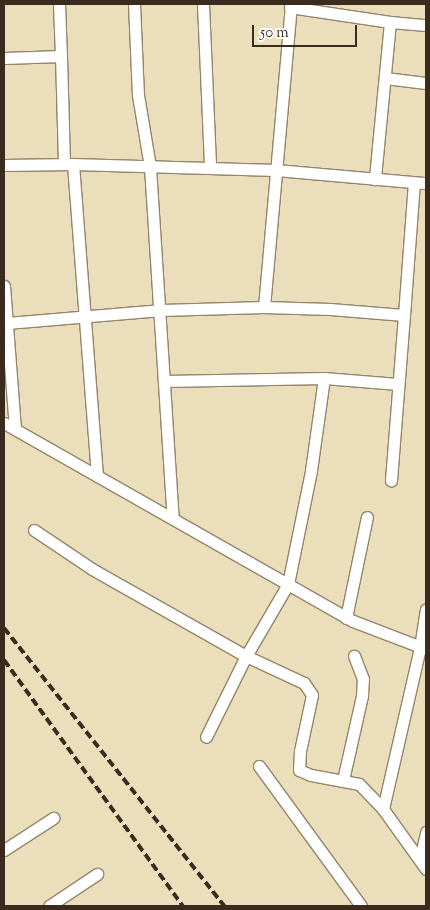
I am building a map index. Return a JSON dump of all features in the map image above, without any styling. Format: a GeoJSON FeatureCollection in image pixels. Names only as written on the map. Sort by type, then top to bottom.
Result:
{"type":"FeatureCollection","features":[{"type":"Feature","properties":{"kind":"street"},"geometry":{"type":"LineString","coordinates":[[59,4],[69,164],[84,316],[96,475]]}},
{"type":"Feature","properties":{"kind":"street"},"geometry":{"type":"LineString","coordinates":[[134,4],[138,95],[150,167],[161,310],[173,518]]}},
{"type":"Feature","properties":{"kind":"street"},"geometry":{"type":"LineString","coordinates":[[203,4],[210,167]]}},
{"type":"Feature","properties":{"kind":"street"},"geometry":{"type":"LineString","coordinates":[[264,307],[290,6],[335,9],[390,22],[426,25]]}},
{"type":"Feature","properties":{"kind":"street"},"geometry":{"type":"LineString","coordinates":[[375,179],[390,22]]}},
{"type":"Feature","properties":{"kind":"street"},"geometry":{"type":"LineString","coordinates":[[4,58],[61,56]]}},
{"type":"Feature","properties":{"kind":"street"},"geometry":{"type":"LineString","coordinates":[[385,78],[426,83]]}},
{"type":"Feature","properties":{"kind":"street"},"geometry":{"type":"LineString","coordinates":[[4,165],[69,164],[210,167],[276,170],[426,183]]}},
{"type":"Feature","properties":{"kind":"street"},"geometry":{"type":"LineString","coordinates":[[390,480],[414,182]]}},
{"type":"Feature","properties":{"kind":"street"},"geometry":{"type":"LineString","coordinates":[[4,286],[16,429]]}},
{"type":"Feature","properties":{"kind":"street"},"geometry":{"type":"LineString","coordinates":[[7,323],[161,310],[264,307],[330,309],[404,315]]}},
{"type":"Feature","properties":{"kind":"street"},"geometry":{"type":"LineString","coordinates":[[165,381],[324,378],[398,384]]}},
{"type":"Feature","properties":{"kind":"street"},"geometry":{"type":"LineString","coordinates":[[206,737],[246,656],[288,584],[311,471],[324,378]]}},
{"type":"Feature","properties":{"kind":"street"},"geometry":{"type":"LineString","coordinates":[[4,423],[346,618],[423,648]]}},
{"type":"Feature","properties":{"kind":"street"},"geometry":{"type":"LineString","coordinates":[[346,618],[367,517]]}},
{"type":"Feature","properties":{"kind":"street"},"geometry":{"type":"LineString","coordinates":[[34,530],[92,569],[246,656],[309,688],[312,695],[300,751],[299,770],[359,784],[383,809],[423,864]]}},
{"type":"Feature","properties":{"kind":"street"},"geometry":{"type":"LineString","coordinates":[[383,809],[423,648],[426,609]]}},
{"type":"Feature","properties":{"kind":"street"},"geometry":{"type":"LineString","coordinates":[[342,780],[363,686],[361,671],[354,656]]}},
{"type":"Feature","properties":{"kind":"street"},"geometry":{"type":"LineString","coordinates":[[259,766],[361,906]]}},
{"type":"Feature","properties":{"kind":"street"},"geometry":{"type":"LineString","coordinates":[[4,850],[53,818]]}},
{"type":"Feature","properties":{"kind":"street"},"geometry":{"type":"LineString","coordinates":[[423,864],[426,832]]}},
{"type":"Feature","properties":{"kind":"street"},"geometry":{"type":"LineString","coordinates":[[49,906],[97,874]]}},
{"type":"Feature","properties":{"kind":"railway"},"geometry":{"type":"LineString","coordinates":[[4,628],[224,906]]}},
{"type":"Feature","properties":{"kind":"railway"},"geometry":{"type":"LineString","coordinates":[[4,660],[183,906]]}}]}
